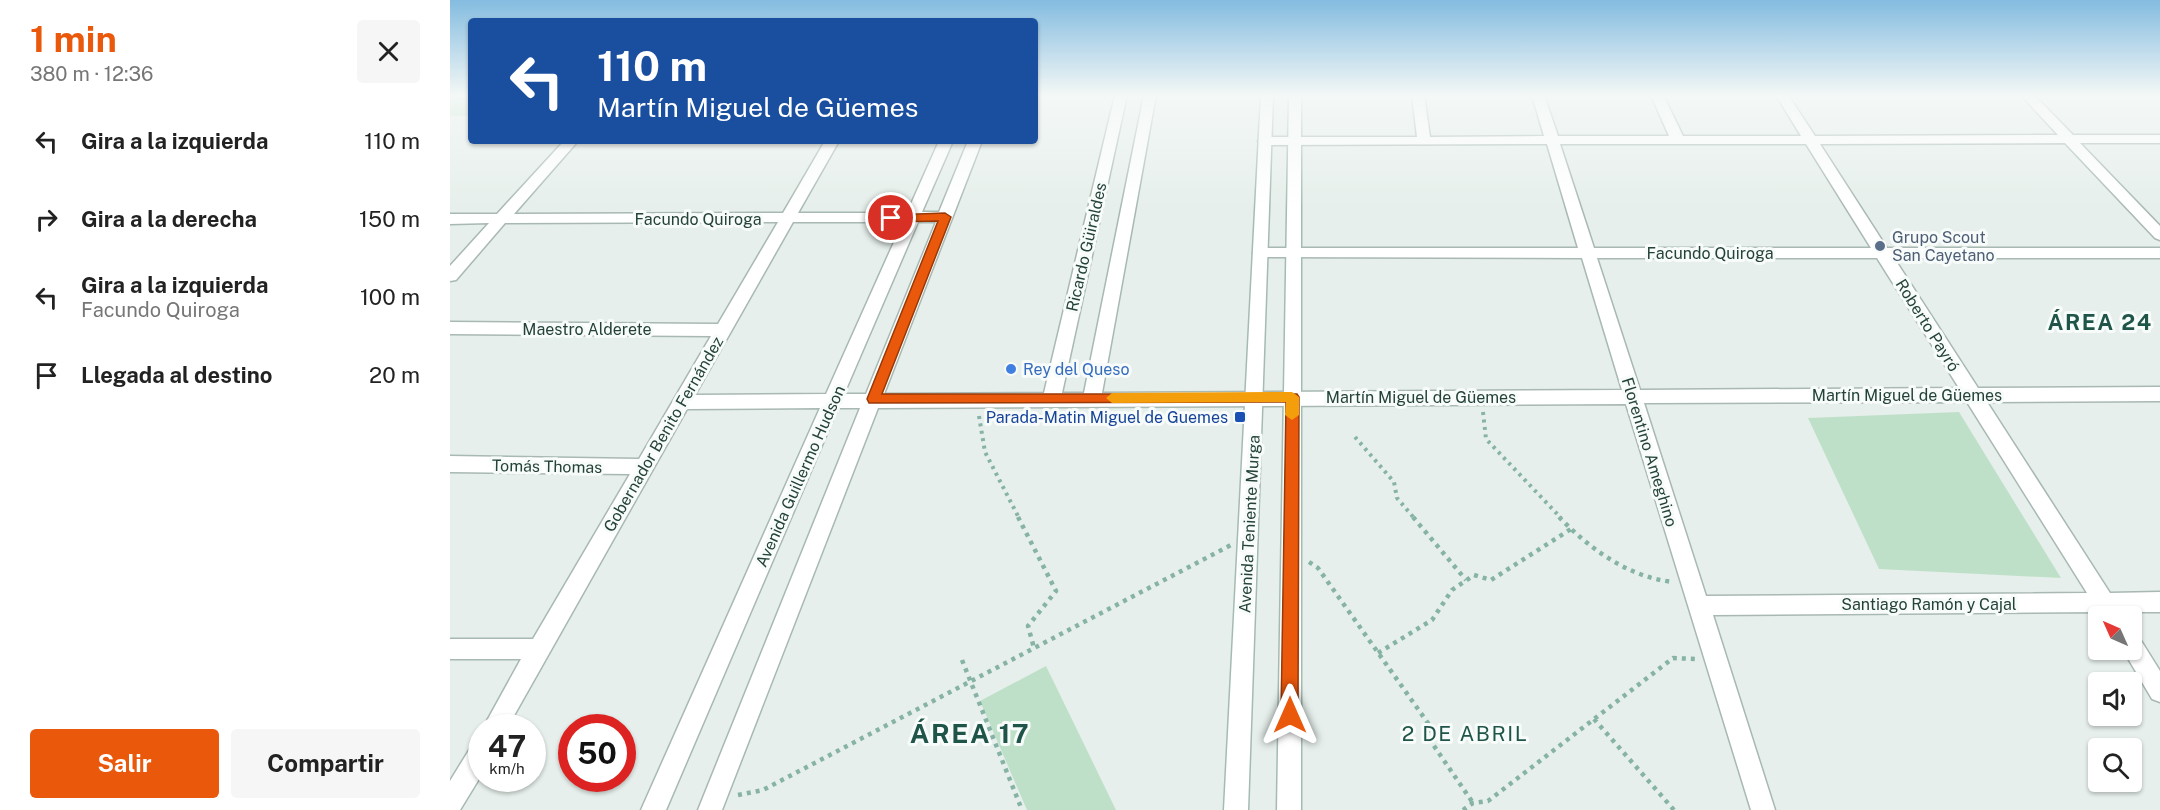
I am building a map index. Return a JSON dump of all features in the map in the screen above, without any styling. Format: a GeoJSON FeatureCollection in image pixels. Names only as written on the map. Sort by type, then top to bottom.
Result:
{"type":"FeatureCollection","features":[{"type":"Feature","properties":{"kind":"street","name":"Ricardo Güiraldes"},"geometry":{"type":"LineString","coordinates":[[1092,398],[1110,217],[1127,133]]}},
{"type":"Feature","properties":{"kind":"street","name":"Ricardo Güiraldes"},"geometry":{"type":"LineString","coordinates":[[1052,398],[1110,217],[1129,133]]}},
{"type":"Feature","properties":{"kind":"street","name":"Avenida Teniente Murga"},"geometry":{"type":"LineString","coordinates":[[1236,810],[1266,133]]}},
{"type":"Feature","properties":{"kind":"street"},"geometry":{"type":"LineString","coordinates":[[1289,810],[1294,133]]}},
{"type":"Feature","properties":{"kind":"street"},"geometry":{"type":"LineString","coordinates":[[1423,133],[1424,140]]}},
{"type":"Feature","properties":{"kind":"street","name":"Florentino Ameghino"},"geometry":{"type":"LineString","coordinates":[[1550,133],[1762,810]]}},
{"type":"Feature","properties":{"kind":"street"},"geometry":{"type":"LineString","coordinates":[[1675,133],[1678,140]]}},
{"type":"Feature","properties":{"kind":"street","name":"Roberto Payró"},"geometry":{"type":"LineString","coordinates":[[1806,133],[2105,606]]}},
{"type":"Feature","properties":{"kind":"street"},"geometry":{"type":"LineString","coordinates":[[2063,133],[2160,235]]}},
{"type":"Feature","properties":{"kind":"street"},"geometry":{"type":"LineString","coordinates":[[1265,141],[2160,139]]}},
{"type":"Feature","properties":{"kind":"street"},"geometry":{"type":"LineString","coordinates":[[450,276],[568,144]]}},
{"type":"Feature","properties":{"kind":"street","name":"Gobernador Benito Fernández"},"geometry":{"type":"LineString","coordinates":[[502,714],[830,144]]}},
{"type":"Feature","properties":{"kind":"street","name":"Avenida Guillermo Hudson"},"geometry":{"type":"LineString","coordinates":[[653,810],[945,144]]}},
{"type":"Feature","properties":{"kind":"street"},"geometry":{"type":"LineString","coordinates":[[712,805],[974,144]]}},
{"type":"Feature","properties":{"kind":"street","name":"Facundo Quiroga"},"geometry":{"type":"LineString","coordinates":[[450,219],[945,217]]}},
{"type":"Feature","properties":{"kind":"street","name":"Facundo Quiroga"},"geometry":{"type":"LineString","coordinates":[[1261,253],[2160,253]]}},
{"type":"Feature","properties":{"kind":"street","name":"Maestro Alderete"},"geometry":{"type":"LineString","coordinates":[[450,328],[723,330]]}},
{"type":"Feature","properties":{"kind":"street","name":"Martín Miguel de Güemes"},"geometry":{"type":"LineString","coordinates":[[682,402],[1052,398],[2160,394]]}},
{"type":"Feature","properties":{"kind":"street","name":"Tomás Thomas"},"geometry":{"type":"LineString","coordinates":[[450,464],[644,467]]}},
{"type":"Feature","properties":{"kind":"street","name":"Santiago Ramón y Cajal"},"geometry":{"type":"LineString","coordinates":[[2134,606],[2160,602]]}},
{"type":"Feature","properties":{"kind":"street","name":"Santiago Ramón y Cajal"},"geometry":{"type":"LineString","coordinates":[[1698,606],[2088,610]]}},
{"type":"Feature","properties":{"kind":"street"},"geometry":{"type":"LineString","coordinates":[[450,649],[540,649]]}},
{"type":"Feature","properties":{"kind":"street"},"geometry":{"type":"LineString","coordinates":[[2141,660],[2160,691]]}},
{"type":"Feature","properties":{"kind":"street"},"geometry":{"type":"LineString","coordinates":[[450,804],[468,774]]}},
{"type":"Feature","properties":{"kind":"path"},"geometry":{"type":"LineString","coordinates":[[1481,396],[1486,440],[1572,529],[1601,555],[1656,580],[1692,584]]}},
{"type":"Feature","properties":{"kind":"path"},"geometry":{"type":"LineString","coordinates":[[977,399],[985,452],[1056,591],[1028,626],[1034,648]]}},
{"type":"Feature","properties":{"kind":"path"},"geometry":{"type":"LineString","coordinates":[[1355,437],[1394,482],[1397,498],[1466,580]]}},
{"type":"Feature","properties":{"kind":"path"},"geometry":{"type":"LineString","coordinates":[[1378,653],[1432,620],[1452,590],[1466,580],[1474,575],[1491,580],[1572,529]]}},
{"type":"Feature","properties":{"kind":"path"},"geometry":{"type":"LineString","coordinates":[[712,805],[763,790],[1248,536]]}},
{"type":"Feature","properties":{"kind":"path"},"geometry":{"type":"LineString","coordinates":[[1291,549],[1318,568],[1430,726],[1432,743],[1473,803]]}},
{"type":"Feature","properties":{"kind":"path"},"geometry":{"type":"LineString","coordinates":[[1463,810],[1473,803],[1488,801],[1673,658],[1715,659]]}},
{"type":"Feature","properties":{"kind":"path"},"geometry":{"type":"LineString","coordinates":[[962,660],[1022,810]]}},
{"type":"Feature","properties":{"kind":"path"},"geometry":{"type":"LineString","coordinates":[[1594,719],[1674,810]]}},
{"type":"Feature","properties":{"kind":"green space"},"geometry":{"type":"Polygon","coordinates":[[[1959,412],[2061,578],[1879,569],[1808,418],[1959,412]]]}},
{"type":"Feature","properties":{"kind":"green space"},"geometry":{"type":"Polygon","coordinates":[[[1046,666],[1116,810],[1027,810],[980,701],[1046,666]]]}},
{"type":"Feature","properties":{"kind":"slow traffic"},"geometry":{"type":"LineString","coordinates":[[1112,398],[1292,397],[1292,415]]}},
{"type":"Feature","properties":{"kind":"place","name":"Grupo Scout San Cayetano"},"geometry":{"type":"Point","coordinates":[1880,246]}},
{"type":"Feature","properties":{"kind":"place","name":"Rey del Queso"},"geometry":{"type":"Point","coordinates":[1011,369]}},
{"type":"Feature","properties":{"kind":"place","name":"Parada-Matin Miguel de Guemes"},"geometry":{"type":"Point","coordinates":[1240,417]}},
{"type":"Feature","properties":{"kind":"district","name":"ÁREA 24"},"geometry":{"type":"Point","coordinates":[2100,322]}},
{"type":"Feature","properties":{"kind":"district","name":"ÁREA 17"},"geometry":{"type":"Point","coordinates":[970,734]}},
{"type":"Feature","properties":{"kind":"district","name":"2 DE ABRIL"},"geometry":{"type":"Point","coordinates":[1465,734]}},
{"type":"Feature","properties":{"kind":"route"},"geometry":{"type":"LineString","coordinates":[[891,218],[945,217],[874,399],[1292,397],[1290,715]]}}]}
